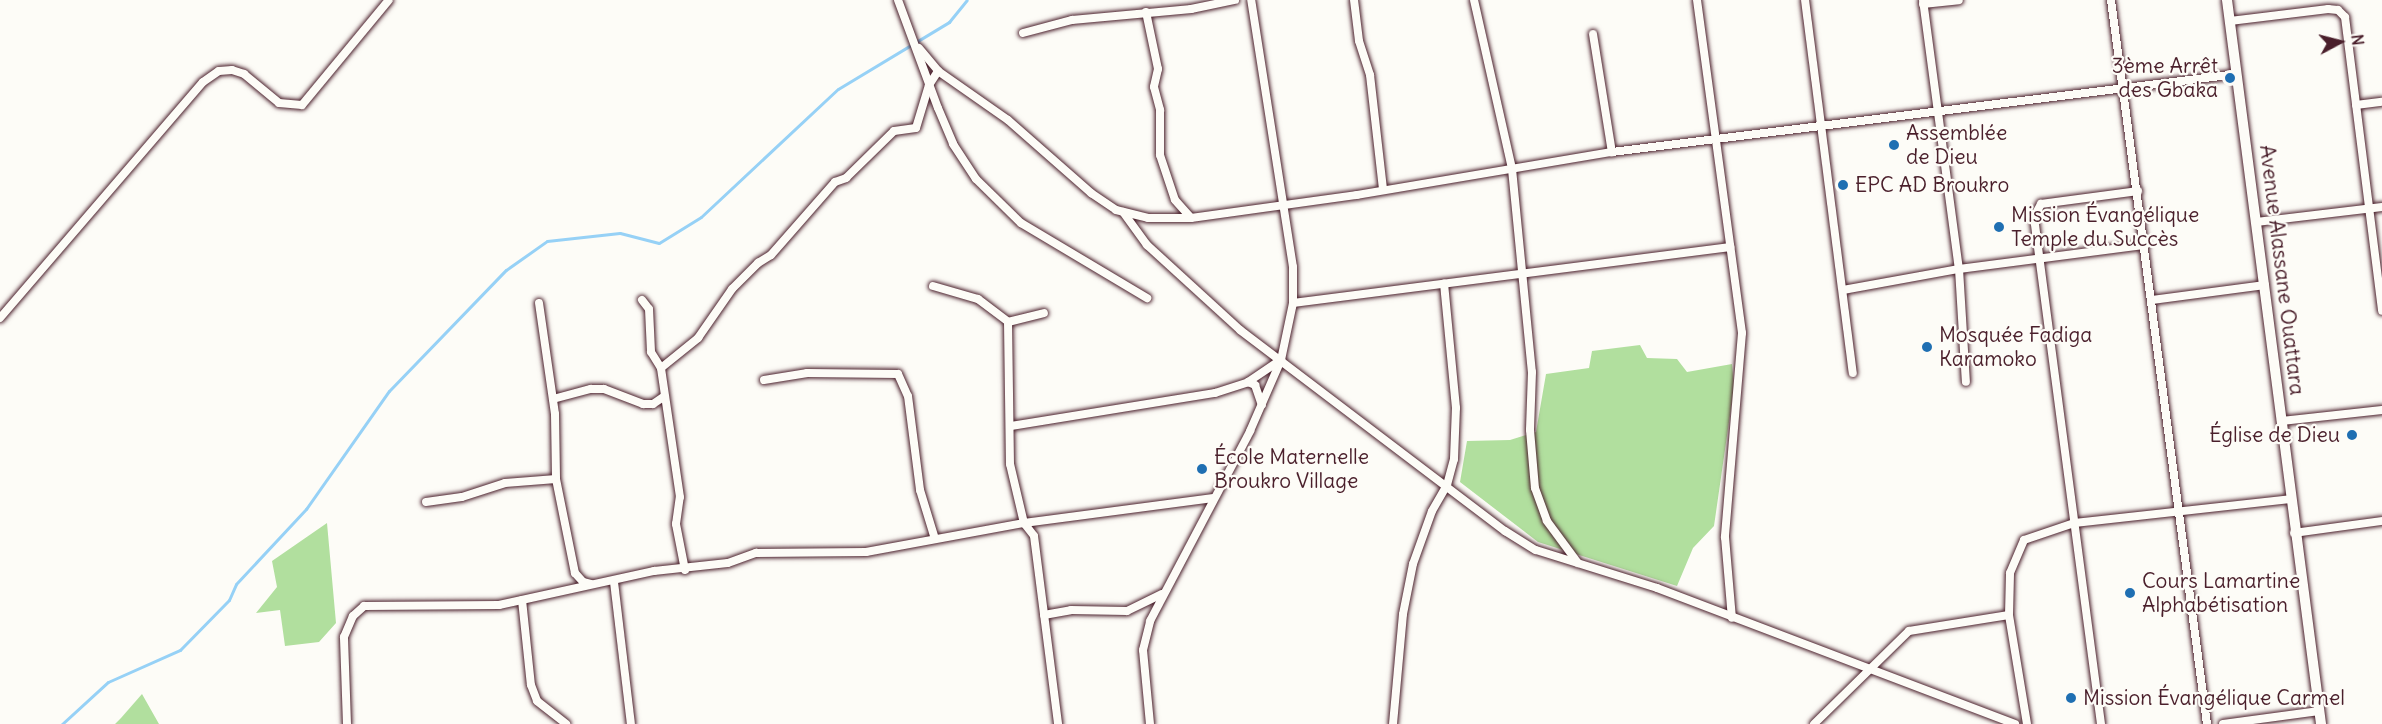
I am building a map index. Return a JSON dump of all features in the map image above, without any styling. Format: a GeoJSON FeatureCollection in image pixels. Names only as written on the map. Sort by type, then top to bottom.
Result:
{"type":"FeatureCollection","features":[{"type":"Feature","properties":{"kind":"street"},"geometry":{"type":"LineString","coordinates":[[0,318],[203,82],[219,71],[232,70],[244,74],[279,103],[302,105],[389,0]]}},
{"type":"Feature","properties":{"kind":"street"},"geometry":{"type":"LineString","coordinates":[[898,0],[919,48],[929,85],[953,144],[996,201],[1021,223],[1147,298]]}},
{"type":"Feature","properties":{"kind":"street"},"geometry":{"type":"LineString","coordinates":[[1023,33],[1072,20],[1191,9],[1235,0]]}},
{"type":"Feature","properties":{"kind":"street"},"geometry":{"type":"LineString","coordinates":[[1150,724],[1143,650],[1150,621],[1262,405],[1281,360],[1293,303],[1293,267],[1281,205],[1251,0]]}},
{"type":"Feature","properties":{"kind":"street"},"geometry":{"type":"LineString","coordinates":[[1354,0],[1359,41],[1370,75],[1383,189]]}},
{"type":"Feature","properties":{"kind":"street"},"geometry":{"type":"LineString","coordinates":[[1473,0],[1512,169],[1532,372],[1530,430],[1535,488],[1547,521],[1579,564]]}},
{"type":"Feature","properties":{"kind":"street"},"geometry":{"type":"LineString","coordinates":[[1697,0],[1742,333],[1725,537],[1732,618]]}},
{"type":"Feature","properties":{"kind":"street"},"geometry":{"type":"LineString","coordinates":[[1805,0],[1853,373]]}},
{"type":"Feature","properties":{"kind":"street"},"geometry":{"type":"LineString","coordinates":[[1959,0],[1923,2],[1959,269],[1966,382]]}},
{"type":"Feature","properties":{"kind":"street"},"geometry":{"type":"LineString","coordinates":[[2111,0],[2207,724]]}},
{"type":"Feature","properties":{"kind":"street","name":"Avenue Alassane Ouattara"},"geometry":{"type":"LineString","coordinates":[[2227,0],[2265,285],[2294,533],[2321,724]]}},
{"type":"Feature","properties":{"kind":"street"},"geometry":{"type":"LineString","coordinates":[[2230,21],[2338,10],[2345,17],[2382,311]]}},
{"type":"Feature","properties":{"kind":"street"},"geometry":{"type":"LineString","coordinates":[[1146,12],[1158,69],[1154,87],[1160,110],[1160,155],[1175,200],[1191,218]]}},
{"type":"Feature","properties":{"kind":"street"},"geometry":{"type":"LineString","coordinates":[[1593,34],[1612,152]]}},
{"type":"Feature","properties":{"kind":"street"},"geometry":{"type":"LineString","coordinates":[[919,48],[938,71],[1008,120],[1091,193],[1123,212],[1148,218],[1191,218],[1612,152],[2237,74]]}},
{"type":"Feature","properties":{"kind":"street"},"geometry":{"type":"LineString","coordinates":[[662,368],[698,338],[732,289],[758,263],[771,255],[836,182],[846,178],[894,131],[916,128],[929,85],[938,71]]}},
{"type":"Feature","properties":{"kind":"street"},"geometry":{"type":"LineString","coordinates":[[2356,105],[2382,102]]}},
{"type":"Feature","properties":{"kind":"street"},"geometry":{"type":"LineString","coordinates":[[2101,724],[2034,217],[2041,204],[2138,191]]}},
{"type":"Feature","properties":{"kind":"street"},"geometry":{"type":"LineString","coordinates":[[2256,222],[2382,207]]}},
{"type":"Feature","properties":{"kind":"street"},"geometry":{"type":"LineString","coordinates":[[1123,212],[1147,245],[1240,330],[1536,550],[1657,588],[2015,724]]}},
{"type":"Feature","properties":{"kind":"street"},"geometry":{"type":"LineString","coordinates":[[1843,290],[1959,269],[2145,245]]}},
{"type":"Feature","properties":{"kind":"street"},"geometry":{"type":"LineString","coordinates":[[1293,303],[1730,247]]}},
{"type":"Feature","properties":{"kind":"street"},"geometry":{"type":"LineString","coordinates":[[1393,724],[1403,614],[1413,564],[1432,511],[1447,485],[1456,434],[1444,284]]}},
{"type":"Feature","properties":{"kind":"street"},"geometry":{"type":"LineString","coordinates":[[2152,300],[2265,285]]}},
{"type":"Feature","properties":{"kind":"street"},"geometry":{"type":"LineString","coordinates":[[933,286],[978,299],[1008,322]]}},
{"type":"Feature","properties":{"kind":"street"},"geometry":{"type":"LineString","coordinates":[[642,300],[649,309],[651,352],[662,368],[680,497],[676,524],[685,570]]}},
{"type":"Feature","properties":{"kind":"street"},"geometry":{"type":"LineString","coordinates":[[539,303],[553,399],[556,479],[575,573],[583,582],[595,585]]}},
{"type":"Feature","properties":{"kind":"street"},"geometry":{"type":"LineString","coordinates":[[1008,322],[1044,313]]}},
{"type":"Feature","properties":{"kind":"street"},"geometry":{"type":"LineString","coordinates":[[1008,322],[1010,464],[1024,523],[1034,536],[1058,724]]}},
{"type":"Feature","properties":{"kind":"street"},"geometry":{"type":"LineString","coordinates":[[1011,426],[1176,402],[1248,382],[1281,360]]}},
{"type":"Feature","properties":{"kind":"street"},"geometry":{"type":"LineString","coordinates":[[764,380],[844,371],[889,372],[903,379],[920,490],[935,539]]}},
{"type":"Feature","properties":{"kind":"street"},"geometry":{"type":"LineString","coordinates":[[1248,382],[1255,385],[1262,405]]}},
{"type":"Feature","properties":{"kind":"street"},"geometry":{"type":"LineString","coordinates":[[553,399],[591,389],[604,389],[643,404],[653,404],[665,396]]}},
{"type":"Feature","properties":{"kind":"street"},"geometry":{"type":"LineString","coordinates":[[2281,421],[2382,410]]}},
{"type":"Feature","properties":{"kind":"street"},"geometry":{"type":"LineString","coordinates":[[426,502],[462,497],[505,483],[556,479]]}},
{"type":"Feature","properties":{"kind":"street"},"geometry":{"type":"LineString","coordinates":[[347,724],[344,638],[353,616],[364,606],[441,608],[522,600],[614,582],[654,571],[685,570],[741,560],[756,553],[866,552],[1024,523],[1213,498]]}},
{"type":"Feature","properties":{"kind":"street"},"geometry":{"type":"LineString","coordinates":[[2028,724],[2009,615],[2010,573],[2018,547],[2032,534],[2074,523],[2180,514],[2291,499]]}},
{"type":"Feature","properties":{"kind":"street"},"geometry":{"type":"LineString","coordinates":[[2294,533],[2382,521]]}},
{"type":"Feature","properties":{"kind":"street"},"geometry":{"type":"LineString","coordinates":[[614,582],[631,724]]}},
{"type":"Feature","properties":{"kind":"street"},"geometry":{"type":"LineString","coordinates":[[1044,615],[1071,610],[1127,611],[1163,594]]}},
{"type":"Feature","properties":{"kind":"street"},"geometry":{"type":"LineString","coordinates":[[522,600],[531,685],[537,701],[566,724]]}},
{"type":"Feature","properties":{"kind":"street"},"geometry":{"type":"LineString","coordinates":[[1814,724],[1909,631],[2009,615]]}},
{"type":"Feature","properties":{"kind":"street"},"geometry":{"type":"LineString","coordinates":[[2223,724],[2319,711]]}},
{"type":"Feature","properties":{"kind":"green space"},"geometry":{"type":"Polygon","coordinates":[[[1640,345],[1647,358],[1677,359],[1687,372],[1732,364],[1734,387],[1714,526],[1693,548],[1677,586],[1538,542],[1460,482],[1467,441],[1510,440],[1536,432],[1546,374],[1589,368],[1592,351],[1640,345]]]}},
{"type":"Feature","properties":{"kind":"green space"},"geometry":{"type":"Polygon","coordinates":[[[327,523],[336,623],[319,642],[285,646],[280,610],[256,613],[277,587],[272,561],[327,523]]]}},
{"type":"Feature","properties":{"kind":"green space"},"geometry":{"type":"Polygon","coordinates":[[[142,694],[159,724],[115,724],[121,718],[142,694]]]}},
{"type":"Feature","properties":{"kind":"waterway"},"geometry":{"type":"LineString","coordinates":[[62,724],[108,682],[180,650],[229,600],[236,584],[306,509],[389,391],[506,270],[547,241],[620,233],[659,243],[701,217],[838,89],[949,22],[967,0]]}},
{"type":"Feature","properties":{"kind":"place","name":"3ème Arrêt des Gbaka"},"geometry":{"type":"Point","coordinates":[2230,78]}},
{"type":"Feature","properties":{"kind":"place","name":"Assemblée de Dieu"},"geometry":{"type":"Point","coordinates":[1894,145]}},
{"type":"Feature","properties":{"kind":"place","name":"EPC AD Broukro"},"geometry":{"type":"Point","coordinates":[1843,185]}},
{"type":"Feature","properties":{"kind":"place","name":"Mission Évangélique Temple du Succès"},"geometry":{"type":"Point","coordinates":[1999,227]}},
{"type":"Feature","properties":{"kind":"place","name":"Mosquée Fadiga Karamoko"},"geometry":{"type":"Point","coordinates":[1927,347]}},
{"type":"Feature","properties":{"kind":"place","name":"Église de Dieu"},"geometry":{"type":"Point","coordinates":[2352,435]}},
{"type":"Feature","properties":{"kind":"place","name":"École Maternelle Broukro Village"},"geometry":{"type":"Point","coordinates":[1202,469]}},
{"type":"Feature","properties":{"kind":"place","name":"Cours Lamartine Alphabétisation"},"geometry":{"type":"Point","coordinates":[2130,593]}},
{"type":"Feature","properties":{"kind":"place","name":"Mission Évangélique Carmel"},"geometry":{"type":"Point","coordinates":[2071,698]}}]}
